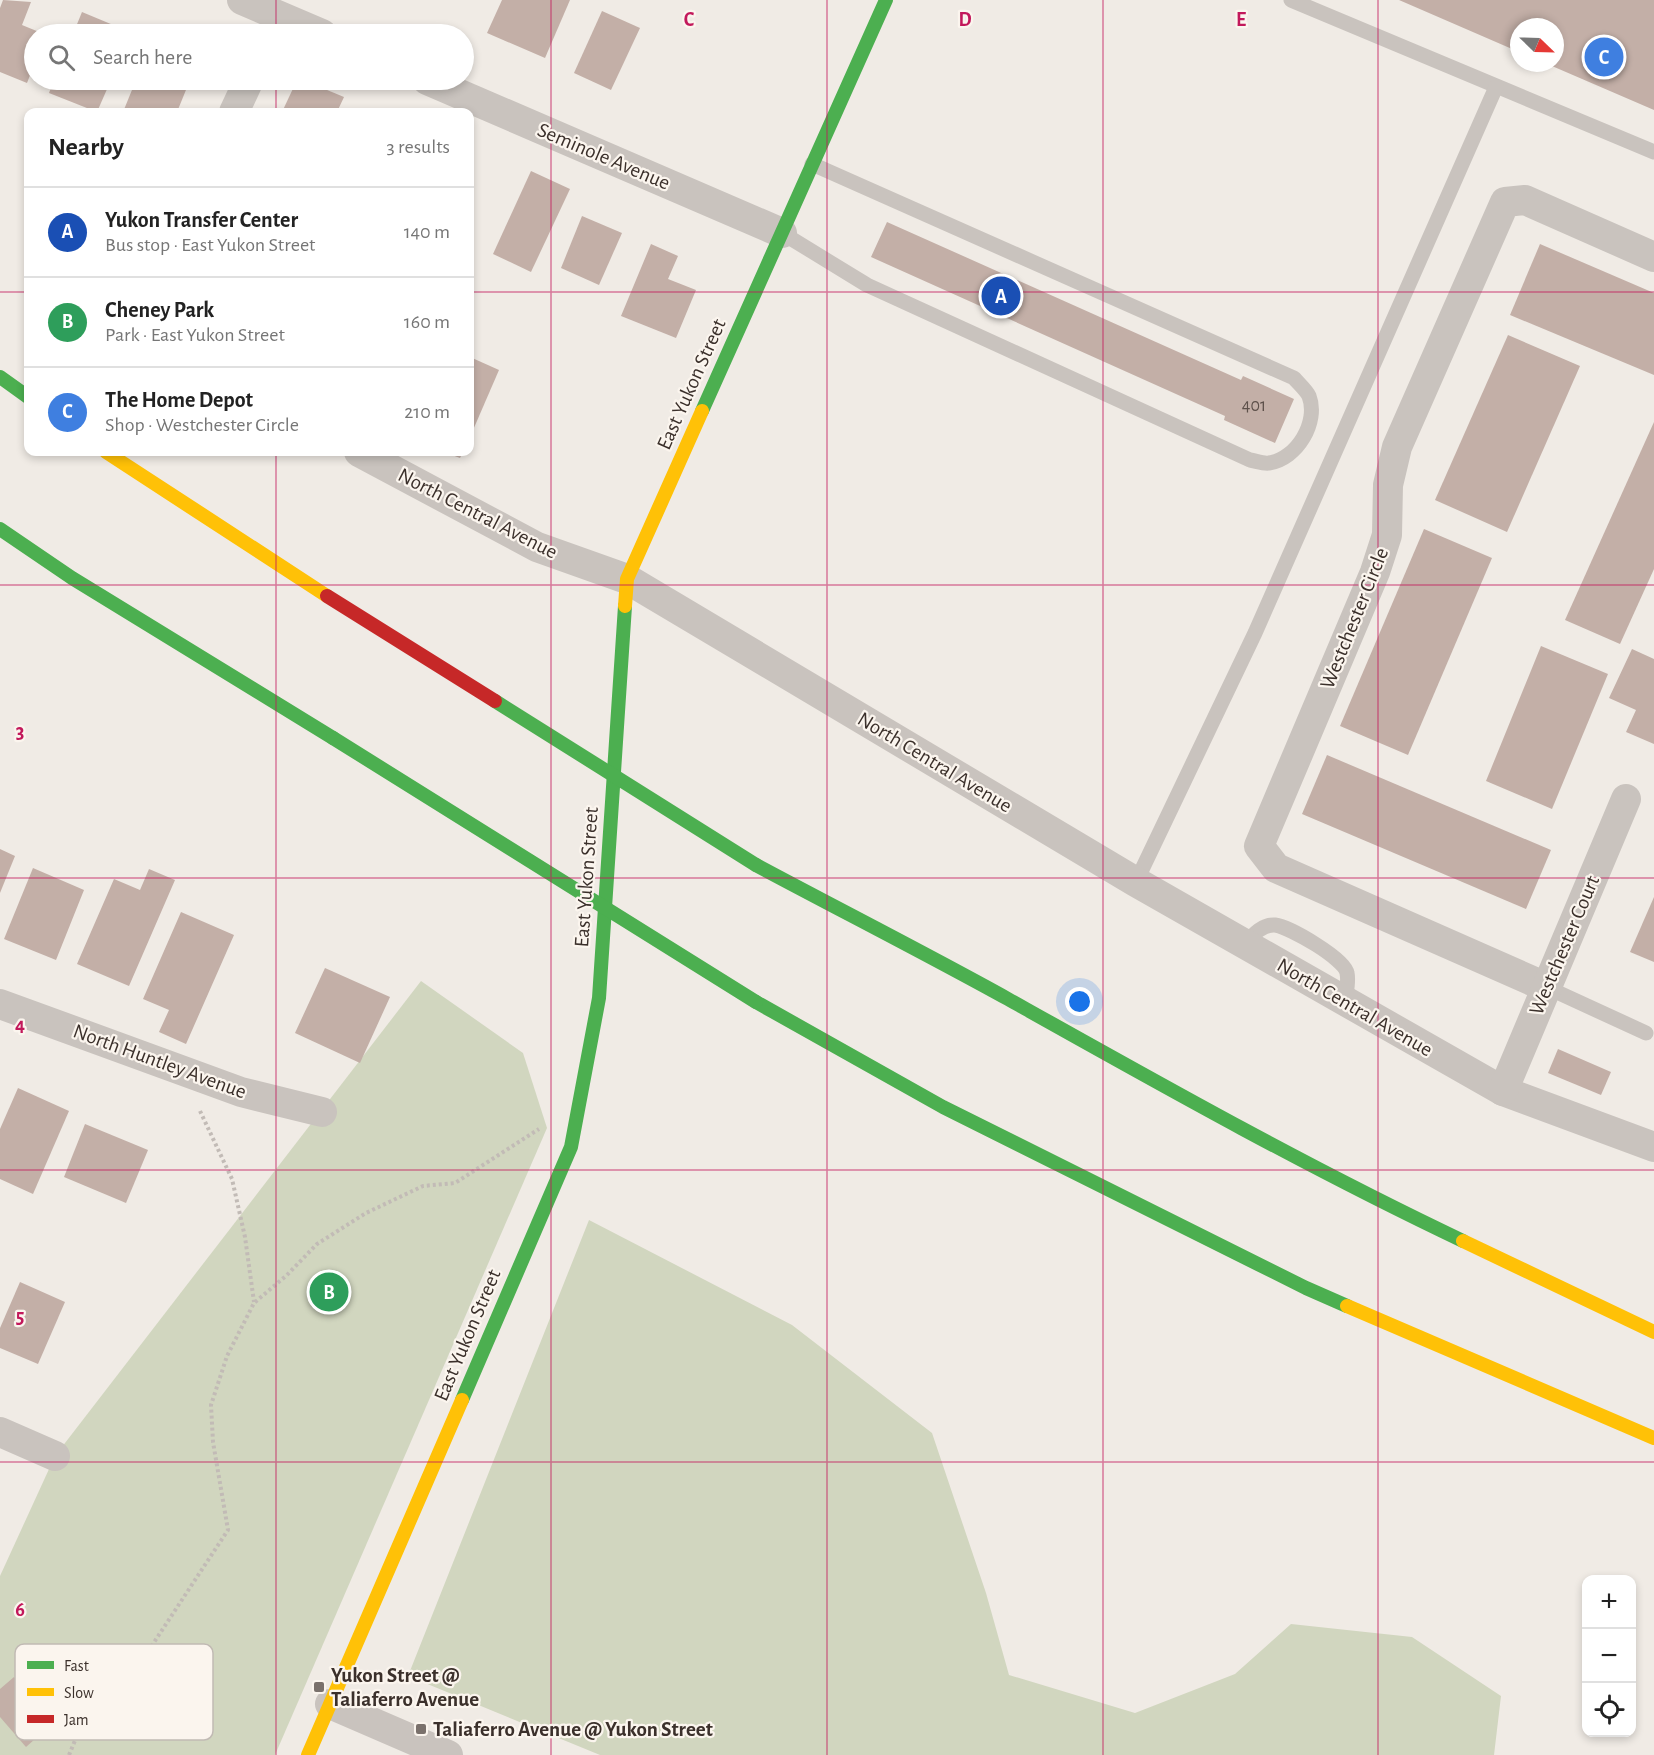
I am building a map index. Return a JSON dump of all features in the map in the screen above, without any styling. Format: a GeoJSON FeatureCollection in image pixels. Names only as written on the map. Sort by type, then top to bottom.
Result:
{"type":"FeatureCollection","features":[{"type":"Feature","properties":{"kind":"main road","name":"East Yukon Street"},"geometry":{"type":"LineString","coordinates":[[308,1755],[571,1147],[598,998],[627,579],[886,0]]}},
{"type":"Feature","properties":{"kind":"main road"},"geometry":{"type":"LineString","coordinates":[[0,377],[24,394]]}},
{"type":"Feature","properties":{"kind":"main road"},"geometry":{"type":"LineString","coordinates":[[112,456],[327,596],[756,866],[1006,998],[1179,1096],[1355,1190],[1654,1332]]}},
{"type":"Feature","properties":{"kind":"main road"},"geometry":{"type":"LineString","coordinates":[[0,529],[72,578],[756,1002],[943,1107],[1263,1267],[1654,1438]]}},
{"type":"Feature","properties":{"kind":"street"},"geometry":{"type":"LineString","coordinates":[[242,0],[296,24]]}},
{"type":"Feature","properties":{"kind":"street"},"geometry":{"type":"LineString","coordinates":[[236,108],[244,90]]}},
{"type":"Feature","properties":{"kind":"street","name":"Seminole Avenue"},"geometry":{"type":"LineString","coordinates":[[450,90],[782,232]]}},
{"type":"Feature","properties":{"kind":"street","name":"Westchester Circle"},"geometry":{"type":"LineString","coordinates":[[1546,987],[1276,868],[1259,846],[1375,572],[1387,535],[1388,484],[1397,447],[1505,202],[1526,200],[1654,257]]}},
{"type":"Feature","properties":{"kind":"street","name":"North Central Avenue"},"geometry":{"type":"LineString","coordinates":[[366,456],[537,547],[627,579],[1136,882],[1503,1091]]}},
{"type":"Feature","properties":{"kind":"street","name":"Westchester Court"},"geometry":{"type":"LineString","coordinates":[[1503,1091],[1626,799]]}},
{"type":"Feature","properties":{"kind":"street","name":"North Huntley Avenue"},"geometry":{"type":"LineString","coordinates":[[0,1004],[241,1092],[322,1112]]}},
{"type":"Feature","properties":{"kind":"street"},"geometry":{"type":"LineString","coordinates":[[1503,1091],[1654,1147]]}},
{"type":"Feature","properties":{"kind":"street"},"geometry":{"type":"LineString","coordinates":[[0,1432],[55,1456]]}},
{"type":"Feature","properties":{"kind":"street"},"geometry":{"type":"LineString","coordinates":[[330,1704],[448,1755]]}},
{"type":"Feature","properties":{"kind":"lane"},"geometry":{"type":"LineString","coordinates":[[1291,0],[1654,152]]}},
{"type":"Feature","properties":{"kind":"lane"},"geometry":{"type":"LineString","coordinates":[[1136,882],[1255,633],[1496,87]]}},
{"type":"Feature","properties":{"kind":"lane"},"geometry":{"type":"LineString","coordinates":[[782,232],[867,285],[1251,460],[1269,464],[1291,452],[1304,437],[1311,415],[1309,395],[1293,378],[812,164]]}},
{"type":"Feature","properties":{"kind":"lane"},"geometry":{"type":"LineString","coordinates":[[1546,987],[1646,1033]]}},
{"type":"Feature","properties":{"kind":"path"},"geometry":{"type":"LineString","coordinates":[[175,1068],[194,1096],[213,1143],[232,1179],[245,1237],[254,1302]]}},
{"type":"Feature","properties":{"kind":"path"},"geometry":{"type":"LineString","coordinates":[[153,1644],[228,1530],[213,1442],[211,1405],[227,1356],[254,1302],[287,1275],[317,1244],[366,1213],[423,1186],[454,1183],[545,1125]]}},
{"type":"Feature","properties":{"kind":"path"},"geometry":{"type":"LineString","coordinates":[[69,1755],[75,1740]]}},
{"type":"Feature","properties":{"kind":"green space"},"geometry":{"type":"Polygon","coordinates":[[[421,981],[523,1053],[547,1128],[275,1755],[0,1755],[0,1576],[55,1456],[421,981]]]}},
{"type":"Feature","properties":{"kind":"green space"},"geometry":{"type":"Polygon","coordinates":[[[589,1220],[792,1325],[932,1433],[986,1593],[1009,1675],[1135,1713],[1235,1674],[1291,1624],[1412,1637],[1501,1696],[1494,1755],[600,1755],[408,1676],[589,1220]]]}},
{"type":"Feature","properties":{"kind":"building"},"geometry":{"type":"Polygon","coordinates":[[[3,0],[31,2],[22,25],[24,26],[24,82],[0,72],[0,8],[3,0]]]}},
{"type":"Feature","properties":{"kind":"building"},"geometry":{"type":"Polygon","coordinates":[[[502,0],[570,0],[545,58],[487,33],[502,0]]]}},
{"type":"Feature","properties":{"kind":"building"},"geometry":{"type":"Polygon","coordinates":[[[1399,0],[1654,0],[1654,110],[1564,71],[1564,18],[1510,18],[1510,48],[1399,0]]]}},
{"type":"Feature","properties":{"kind":"building"},"geometry":{"type":"Polygon","coordinates":[[[602,11],[640,28],[611,90],[574,73],[602,11]]]}},
{"type":"Feature","properties":{"kind":"building"},"geometry":{"type":"Polygon","coordinates":[[[82,12],[111,24],[77,24],[82,12]]]}},
{"type":"Feature","properties":{"kind":"building"},"geometry":{"type":"Polygon","coordinates":[[[50,90],[107,90],[99,108],[87,108],[49,93],[50,90]]]}},
{"type":"Feature","properties":{"kind":"building"},"geometry":{"type":"Polygon","coordinates":[[[132,90],[186,90],[179,108],[125,108],[132,90]]]}},
{"type":"Feature","properties":{"kind":"building"},"geometry":{"type":"Polygon","coordinates":[[[292,90],[327,90],[344,97],[339,108],[284,108],[292,90]]]}},
{"type":"Feature","properties":{"kind":"building"},"geometry":{"type":"Polygon","coordinates":[[[531,171],[570,189],[531,272],[493,254],[531,171]]]}},
{"type":"Feature","properties":{"kind":"building"},"geometry":{"type":"Polygon","coordinates":[[[582,216],[622,233],[599,285],[561,268],[582,216]]]}},
{"type":"Feature","properties":{"kind":"building"},"geometry":{"type":"Polygon","coordinates":[[[887,222],[1241,380],[1243,376],[1294,399],[1275,443],[1224,420],[1225,416],[871,257],[887,222]]]}},
{"type":"Feature","properties":{"kind":"building"},"geometry":{"type":"Polygon","coordinates":[[[651,244],[678,256],[668,279],[696,290],[676,338],[621,316],[651,244]]]}},
{"type":"Feature","properties":{"kind":"building"},"geometry":{"type":"Polygon","coordinates":[[[1540,244],[1654,293],[1654,375],[1510,315],[1540,244]]]}},
{"type":"Feature","properties":{"kind":"building"},"geometry":{"type":"Polygon","coordinates":[[[1508,335],[1580,366],[1507,532],[1435,500],[1508,335]]]}},
{"type":"Feature","properties":{"kind":"building"},"geometry":{"type":"Polygon","coordinates":[[[474,359],[499,370],[474,428],[474,359]]]}},
{"type":"Feature","properties":{"kind":"building"},"geometry":{"type":"Polygon","coordinates":[[[1654,422],[1654,569],[1620,644],[1565,620],[1654,422]]]}},
{"type":"Feature","properties":{"kind":"building"},"geometry":{"type":"Polygon","coordinates":[[[1424,529],[1492,558],[1408,755],[1340,726],[1424,529]]]}},
{"type":"Feature","properties":{"kind":"building"},"geometry":{"type":"Polygon","coordinates":[[[1541,646],[1608,674],[1552,809],[1486,781],[1541,646]]]}},
{"type":"Feature","properties":{"kind":"building"},"geometry":{"type":"Polygon","coordinates":[[[1632,649],[1654,659],[1654,744],[1626,732],[1636,710],[1609,698],[1632,649]]]}},
{"type":"Feature","properties":{"kind":"building"},"geometry":{"type":"Polygon","coordinates":[[[1327,755],[1551,850],[1526,909],[1302,814],[1327,755]]]}},
{"type":"Feature","properties":{"kind":"building"},"geometry":{"type":"Polygon","coordinates":[[[0,849],[15,856],[0,893],[0,849]]]}},
{"type":"Feature","properties":{"kind":"building"},"geometry":{"type":"Polygon","coordinates":[[[33,868],[84,890],[56,960],[4,939],[33,868]]]}},
{"type":"Feature","properties":{"kind":"building"},"geometry":{"type":"Polygon","coordinates":[[[149,869],[175,880],[129,986],[77,964],[114,879],[140,890],[149,869]]]}},
{"type":"Feature","properties":{"kind":"building"},"geometry":{"type":"Polygon","coordinates":[[[1654,897],[1654,962],[1630,952],[1654,897]]]}},
{"type":"Feature","properties":{"kind":"building"},"geometry":{"type":"Polygon","coordinates":[[[181,912],[234,935],[186,1044],[159,1032],[169,1010],[143,999],[181,912]]]}},
{"type":"Feature","properties":{"kind":"building"},"geometry":{"type":"Polygon","coordinates":[[[325,968],[390,997],[360,1063],[295,1033],[325,968]]]}},
{"type":"Feature","properties":{"kind":"building"},"geometry":{"type":"Polygon","coordinates":[[[1558,1049],[1611,1072],[1601,1095],[1548,1073],[1558,1049]]]}},
{"type":"Feature","properties":{"kind":"building"},"geometry":{"type":"Polygon","coordinates":[[[18,1088],[69,1111],[33,1194],[0,1179],[0,1129],[18,1088]]]}},
{"type":"Feature","properties":{"kind":"building"},"geometry":{"type":"Polygon","coordinates":[[[85,1124],[148,1150],[126,1203],[64,1177],[85,1124]]]}},
{"type":"Feature","properties":{"kind":"building"},"geometry":{"type":"Polygon","coordinates":[[[20,1282],[65,1302],[38,1364],[0,1348],[0,1328],[20,1282]]]}},
{"type":"Feature","properties":{"kind":"building"},"geometry":{"type":"Polygon","coordinates":[[[15,1678],[15,1734],[0,1717],[0,1689],[15,1678]]]}},
{"type":"Feature","properties":{"kind":"building"},"geometry":{"type":"Polygon","coordinates":[[[20,1740],[34,1740],[26,1747],[20,1740]]]}},
{"type":"Feature","properties":{"kind":"traffic: fast"},"geometry":{"type":"LineString","coordinates":[[702,411],[886,0]]}},
{"type":"Feature","properties":{"kind":"traffic: fast"},"geometry":{"type":"LineString","coordinates":[[0,377],[24,394]]}},
{"type":"Feature","properties":{"kind":"traffic: fast"},"geometry":{"type":"LineString","coordinates":[[0,529],[72,578],[333,738]]}},
{"type":"Feature","properties":{"kind":"traffic: fast"},"geometry":{"type":"LineString","coordinates":[[462,1400],[571,1147],[599,998],[625,606]]}},
{"type":"Feature","properties":{"kind":"traffic: fast"},"geometry":{"type":"LineString","coordinates":[[495,701],[756,865]]}},
{"type":"Feature","properties":{"kind":"traffic: fast"},"geometry":{"type":"LineString","coordinates":[[333,738],[756,1002]]}},
{"type":"Feature","properties":{"kind":"traffic: fast"},"geometry":{"type":"LineString","coordinates":[[756,865],[977,982],[1290,1154],[1463,1241]]}},
{"type":"Feature","properties":{"kind":"traffic: fast"},"geometry":{"type":"LineString","coordinates":[[756,1002],[943,1107],[1306,1288],[1347,1306]]}},
{"type":"Feature","properties":{"kind":"traffic: slow"},"geometry":{"type":"LineString","coordinates":[[625,606],[627,579],[702,411]]}},
{"type":"Feature","properties":{"kind":"traffic: slow"},"geometry":{"type":"LineString","coordinates":[[112,456],[327,596]]}},
{"type":"Feature","properties":{"kind":"traffic: slow"},"geometry":{"type":"LineString","coordinates":[[1463,1241],[1654,1332]]}},
{"type":"Feature","properties":{"kind":"traffic: slow"},"geometry":{"type":"LineString","coordinates":[[1347,1306],[1654,1438]]}},
{"type":"Feature","properties":{"kind":"traffic: slow"},"geometry":{"type":"LineString","coordinates":[[308,1755],[462,1400]]}},
{"type":"Feature","properties":{"kind":"traffic: jam"},"geometry":{"type":"LineString","coordinates":[[327,596],[495,701]]}},
{"type":"Feature","properties":{"kind":"place","name":"The Home Depot"},"geometry":{"type":"Point","coordinates":[1604,57]}},
{"type":"Feature","properties":{"kind":"place","name":"Yukon Transfer Center"},"geometry":{"type":"Point","coordinates":[1001,296]}},
{"type":"Feature","properties":{"kind":"place","name":"Cheney Park"},"geometry":{"type":"Point","coordinates":[329,1292]}},
{"type":"Feature","properties":{"kind":"place","name":"Yukon Street @ Taliaferro Avenue"},"geometry":{"type":"Point","coordinates":[319,1687]}},
{"type":"Feature","properties":{"kind":"place","name":"Taliaferro Avenue @ Yukon Street"},"geometry":{"type":"Point","coordinates":[421,1729]}}]}
